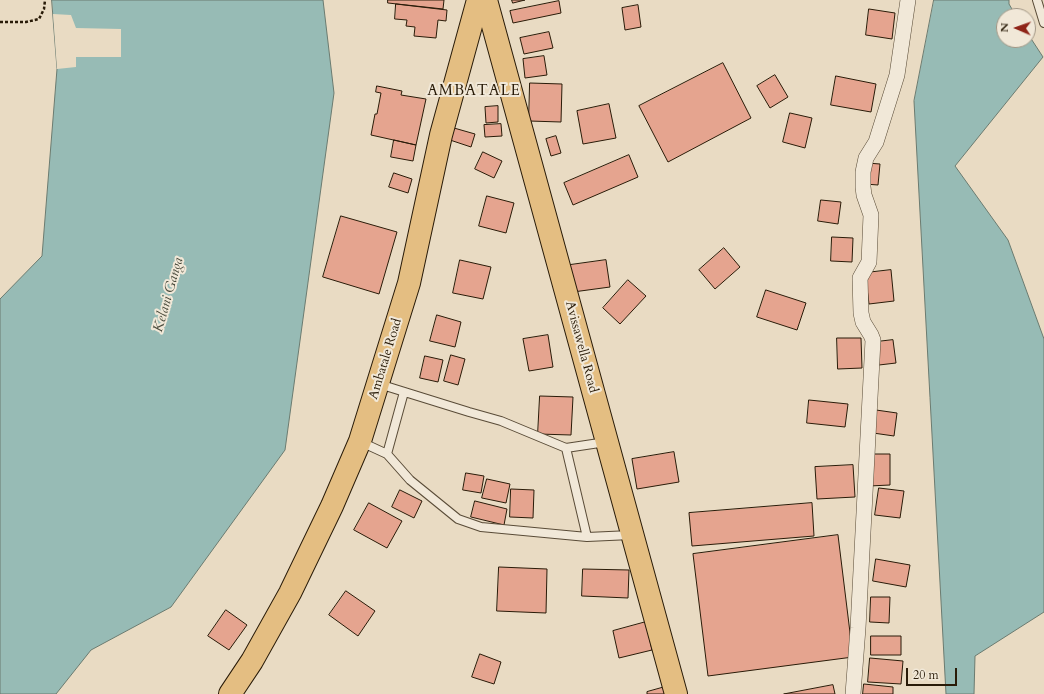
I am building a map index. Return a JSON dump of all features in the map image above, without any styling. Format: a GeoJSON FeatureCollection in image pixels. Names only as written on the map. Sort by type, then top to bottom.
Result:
{"type":"FeatureCollection","features":[{"type":"Feature","properties":{"kind":"main road","name":"Ambatale Road"},"geometry":{"type":"LineString","coordinates":[[230,694],[252,661],[290,593],[332,506],[360,442],[409,283],[440,135],[478,0]]}},
{"type":"Feature","properties":{"kind":"main road","name":"Avissawella Road"},"geometry":{"type":"LineString","coordinates":[[486,0],[676,694]]}},
{"type":"Feature","properties":{"kind":"street"},"geometry":{"type":"LineString","coordinates":[[853,694],[858,628],[873,340],[863,322],[861,313],[860,278],[869,262],[871,215],[864,195],[863,172],[866,158],[876,142],[897,75],[908,0]]}},
{"type":"Feature","properties":{"kind":"lane"},"geometry":{"type":"LineString","coordinates":[[1037,0],[1044,23]]}},
{"type":"Feature","properties":{"kind":"lane"},"geometry":{"type":"LineString","coordinates":[[379,384],[501,421],[566,448],[606,442]]}},
{"type":"Feature","properties":{"kind":"lane"},"geometry":{"type":"LineString","coordinates":[[388,454],[404,392]]}},
{"type":"Feature","properties":{"kind":"lane"},"geometry":{"type":"LineString","coordinates":[[360,442],[388,454],[410,480],[458,519],[481,527],[587,536],[632,535]]}},
{"type":"Feature","properties":{"kind":"lane"},"geometry":{"type":"LineString","coordinates":[[566,448],[587,536]]}},
{"type":"Feature","properties":{"kind":"path"},"geometry":{"type":"LineString","coordinates":[[0,22],[26,22],[39,19],[44,9],[45,0]]}},
{"type":"Feature","properties":{"kind":"water","name":"Kelani Ganga"},"geometry":{"type":"Polygon","coordinates":[[[52,0],[323,0],[334,93],[285,450],[171,607],[91,650],[56,694],[0,694],[0,299],[42,256],[57,69],[52,0]]]}},
{"type":"Feature","properties":{"kind":"water"},"geometry":{"type":"Polygon","coordinates":[[[934,0],[1009,0],[1011,8],[996,8],[996,48],[1036,48],[1036,46],[1043,57],[955,166],[1008,240],[1044,339],[1044,612],[975,656],[974,694],[946,694],[914,101],[934,0]]]}},
{"type":"Feature","properties":{"kind":"pier"},"geometry":{"type":"Polygon","coordinates":[[[53,14],[71,15],[76,28],[121,29],[121,57],[76,57],[76,67],[57,69],[53,14]]]}},
{"type":"Feature","properties":{"kind":"building"},"geometry":{"type":"Polygon","coordinates":[[[388,0],[444,0],[443,9],[388,3],[388,0]]]}},
{"type":"Feature","properties":{"kind":"building"},"geometry":{"type":"Polygon","coordinates":[[[512,0],[525,0],[513,3],[512,0]]]}},
{"type":"Feature","properties":{"kind":"building"},"geometry":{"type":"Polygon","coordinates":[[[559,1],[561,13],[513,23],[510,11],[559,1]]]}},
{"type":"Feature","properties":{"kind":"building"},"geometry":{"type":"Polygon","coordinates":[[[396,4],[447,10],[446,21],[438,20],[436,38],[414,36],[415,27],[406,26],[407,20],[395,19],[396,4]]]}},
{"type":"Feature","properties":{"kind":"building"},"geometry":{"type":"Polygon","coordinates":[[[638,5],[641,27],[625,30],[622,8],[638,5]]]}},
{"type":"Feature","properties":{"kind":"building"},"geometry":{"type":"Polygon","coordinates":[[[869,9],[895,13],[892,39],[866,35],[869,9]]]}},
{"type":"Feature","properties":{"kind":"building"},"geometry":{"type":"Polygon","coordinates":[[[549,32],[553,48],[524,54],[520,38],[549,32]]]}},
{"type":"Feature","properties":{"kind":"building"},"geometry":{"type":"Polygon","coordinates":[[[544,56],[547,75],[525,78],[523,59],[544,56]]]}},
{"type":"Feature","properties":{"kind":"building"},"geometry":{"type":"Polygon","coordinates":[[[723,63],[751,118],[668,162],[639,106],[723,63]]]}},
{"type":"Feature","properties":{"kind":"building"},"geometry":{"type":"Polygon","coordinates":[[[775,75],[788,97],[770,108],[757,86],[775,75]]]}},
{"type":"Feature","properties":{"kind":"building"},"geometry":{"type":"Polygon","coordinates":[[[836,76],[876,84],[871,112],[831,105],[836,76]]]}},
{"type":"Feature","properties":{"kind":"building"},"geometry":{"type":"Polygon","coordinates":[[[530,83],[562,84],[561,122],[529,121],[530,83]]]}},
{"type":"Feature","properties":{"kind":"building"},"geometry":{"type":"Polygon","coordinates":[[[377,86],[402,91],[401,95],[426,99],[416,145],[371,135],[381,93],[376,92],[377,86]]]}},
{"type":"Feature","properties":{"kind":"building"},"geometry":{"type":"Polygon","coordinates":[[[609,104],[616,138],[583,144],[577,111],[609,104]]]}},
{"type":"Feature","properties":{"kind":"building"},"geometry":{"type":"Polygon","coordinates":[[[498,106],[498,122],[486,123],[485,107],[498,106]]]}},
{"type":"Feature","properties":{"kind":"building"},"geometry":{"type":"Polygon","coordinates":[[[790,113],[812,118],[805,148],[783,142],[790,113]]]}},
{"type":"Feature","properties":{"kind":"building"},"geometry":{"type":"Polygon","coordinates":[[[501,124],[502,136],[485,137],[484,125],[501,124]]]}},
{"type":"Feature","properties":{"kind":"building"},"geometry":{"type":"Polygon","coordinates":[[[454,128],[475,134],[471,147],[450,140],[454,128]]]}},
{"type":"Feature","properties":{"kind":"building"},"geometry":{"type":"Polygon","coordinates":[[[556,136],[561,153],[551,156],[546,139],[556,136]]]}},
{"type":"Feature","properties":{"kind":"building"},"geometry":{"type":"Polygon","coordinates":[[[394,140],[416,145],[413,161],[391,157],[394,140]]]}},
{"type":"Feature","properties":{"kind":"building"},"geometry":{"type":"Polygon","coordinates":[[[483,152],[502,161],[494,178],[475,169],[483,152]]]}},
{"type":"Feature","properties":{"kind":"building"},"geometry":{"type":"Polygon","coordinates":[[[629,155],[638,177],[573,205],[564,183],[629,155]]]}},
{"type":"Feature","properties":{"kind":"building"},"geometry":{"type":"Polygon","coordinates":[[[867,163],[880,164],[878,185],[865,184],[867,163]]]}},
{"type":"Feature","properties":{"kind":"building"},"geometry":{"type":"Polygon","coordinates":[[[394,173],[412,179],[408,193],[389,187],[394,173]]]}},
{"type":"Feature","properties":{"kind":"building"},"geometry":{"type":"Polygon","coordinates":[[[487,196],[514,203],[506,233],[479,226],[487,196]]]}},
{"type":"Feature","properties":{"kind":"building"},"geometry":{"type":"Polygon","coordinates":[[[821,200],[841,202],[838,224],[818,221],[821,200]]]}},
{"type":"Feature","properties":{"kind":"building"},"geometry":{"type":"Polygon","coordinates":[[[341,216],[397,232],[379,294],[323,277],[341,216]]]}},
{"type":"Feature","properties":{"kind":"building"},"geometry":{"type":"Polygon","coordinates":[[[832,237],[853,238],[852,262],[831,261],[832,237]]]}},
{"type":"Feature","properties":{"kind":"building"},"geometry":{"type":"Polygon","coordinates":[[[724,248],[740,267],[715,289],[699,270],[724,248]]]}},
{"type":"Feature","properties":{"kind":"building"},"geometry":{"type":"Polygon","coordinates":[[[460,260],[491,267],[483,299],[453,293],[460,260]]]}},
{"type":"Feature","properties":{"kind":"building"},"geometry":{"type":"Polygon","coordinates":[[[606,260],[610,287],[573,292],[570,265],[606,260]]]}},
{"type":"Feature","properties":{"kind":"building"},"geometry":{"type":"Polygon","coordinates":[[[891,270],[894,301],[869,304],[865,273],[891,270]]]}},
{"type":"Feature","properties":{"kind":"building"},"geometry":{"type":"Polygon","coordinates":[[[628,280],[646,296],[620,324],[603,308],[628,280]]]}},
{"type":"Feature","properties":{"kind":"building"},"geometry":{"type":"Polygon","coordinates":[[[766,290],[806,303],[797,330],[757,317],[766,290]]]}},
{"type":"Feature","properties":{"kind":"building"},"geometry":{"type":"Polygon","coordinates":[[[437,315],[461,322],[455,347],[430,341],[437,315]]]}},
{"type":"Feature","properties":{"kind":"building"},"geometry":{"type":"Polygon","coordinates":[[[548,335],[553,367],[529,371],[523,339],[548,335]]]}},
{"type":"Feature","properties":{"kind":"building"},"geometry":{"type":"Polygon","coordinates":[[[837,338],[861,338],[862,368],[838,369],[837,338]]]}},
{"type":"Feature","properties":{"kind":"building"},"geometry":{"type":"Polygon","coordinates":[[[893,340],[896,363],[879,365],[876,342],[893,340]]]}},
{"type":"Feature","properties":{"kind":"building"},"geometry":{"type":"Polygon","coordinates":[[[451,355],[465,359],[458,385],[444,381],[451,355]]]}},
{"type":"Feature","properties":{"kind":"building"},"geometry":{"type":"Polygon","coordinates":[[[425,356],[443,360],[438,382],[420,378],[425,356]]]}},
{"type":"Feature","properties":{"kind":"building"},"geometry":{"type":"Polygon","coordinates":[[[540,396],[573,397],[571,435],[538,434],[540,396]]]}},
{"type":"Feature","properties":{"kind":"building"},"geometry":{"type":"Polygon","coordinates":[[[809,400],[848,404],[845,427],[807,423],[809,400]]]}},
{"type":"Feature","properties":{"kind":"building"},"geometry":{"type":"Polygon","coordinates":[[[876,410],[897,413],[894,436],[873,433],[876,410]]]}},
{"type":"Feature","properties":{"kind":"building"},"geometry":{"type":"Polygon","coordinates":[[[674,452],[679,482],[637,489],[632,459],[674,452]]]}},
{"type":"Feature","properties":{"kind":"building"},"geometry":{"type":"Polygon","coordinates":[[[869,454],[890,454],[890,485],[869,486],[869,454]]]}},
{"type":"Feature","properties":{"kind":"building"},"geometry":{"type":"Polygon","coordinates":[[[853,465],[855,497],[817,499],[815,467],[853,465]]]}},
{"type":"Feature","properties":{"kind":"building"},"geometry":{"type":"Polygon","coordinates":[[[466,473],[484,476],[481,493],[463,490],[466,473]]]}},
{"type":"Feature","properties":{"kind":"building"},"geometry":{"type":"Polygon","coordinates":[[[487,479],[510,484],[506,503],[482,498],[487,479]]]}},
{"type":"Feature","properties":{"kind":"building"},"geometry":{"type":"Polygon","coordinates":[[[879,488],[904,491],[900,518],[875,515],[879,488]]]}},
{"type":"Feature","properties":{"kind":"building"},"geometry":{"type":"Polygon","coordinates":[[[511,489],[534,490],[533,518],[510,517],[511,489]]]}},
{"type":"Feature","properties":{"kind":"building"},"geometry":{"type":"Polygon","coordinates":[[[400,490],[422,501],[414,518],[392,507],[400,490]]]}},
{"type":"Feature","properties":{"kind":"building"},"geometry":{"type":"Polygon","coordinates":[[[475,501],[507,509],[504,525],[471,517],[475,501]]]}},
{"type":"Feature","properties":{"kind":"building"},"geometry":{"type":"Polygon","coordinates":[[[369,503],[402,521],[387,548],[354,530],[369,503]]]}},
{"type":"Feature","properties":{"kind":"building"},"geometry":{"type":"Polygon","coordinates":[[[812,503],[814,536],[692,546],[689,513],[812,503]]]}},
{"type":"Feature","properties":{"kind":"building"},"geometry":{"type":"Polygon","coordinates":[[[838,535],[853,657],[708,676],[693,554],[838,535]]]}},
{"type":"Feature","properties":{"kind":"building"},"geometry":{"type":"Polygon","coordinates":[[[876,559],[910,565],[906,587],[873,581],[876,559]]]}},
{"type":"Feature","properties":{"kind":"building"},"geometry":{"type":"Polygon","coordinates":[[[499,567],[547,569],[546,613],[497,611],[499,567]]]}},
{"type":"Feature","properties":{"kind":"building"},"geometry":{"type":"Polygon","coordinates":[[[583,569],[629,570],[628,598],[582,596],[583,569]]]}},
{"type":"Feature","properties":{"kind":"building"},"geometry":{"type":"Polygon","coordinates":[[[346,591],[375,611],[358,636],[329,615],[346,591]]]}},
{"type":"Feature","properties":{"kind":"building"},"geometry":{"type":"Polygon","coordinates":[[[871,597],[890,597],[889,623],[870,622],[871,597]]]}},
{"type":"Feature","properties":{"kind":"building"},"geometry":{"type":"Polygon","coordinates":[[[226,610],[247,625],[229,650],[208,636],[226,610]]]}},
{"type":"Feature","properties":{"kind":"building"},"geometry":{"type":"Polygon","coordinates":[[[646,622],[652,650],[619,658],[613,631],[646,622]]]}},
{"type":"Feature","properties":{"kind":"building"},"geometry":{"type":"Polygon","coordinates":[[[871,636],[901,636],[901,655],[871,655],[871,636]]]}},
{"type":"Feature","properties":{"kind":"building"},"geometry":{"type":"Polygon","coordinates":[[[480,654],[501,662],[494,684],[472,677],[480,654]]]}},
{"type":"Feature","properties":{"kind":"building"},"geometry":{"type":"Polygon","coordinates":[[[870,658],[903,661],[901,684],[868,682],[870,658]]]}},
{"type":"Feature","properties":{"kind":"building"},"geometry":{"type":"Polygon","coordinates":[[[864,684],[893,687],[893,694],[863,694],[864,684]]]}},
{"type":"Feature","properties":{"kind":"building"},"geometry":{"type":"Polygon","coordinates":[[[833,685],[835,694],[784,694],[833,685]]]}},
{"type":"Feature","properties":{"kind":"building"},"geometry":{"type":"Polygon","coordinates":[[[665,687],[667,694],[647,694],[647,692],[665,687]]]}},
{"type":"Feature","properties":{"kind":"district","name":"AMBATALE"},"geometry":{"type":"Point","coordinates":[474,92]}}]}
